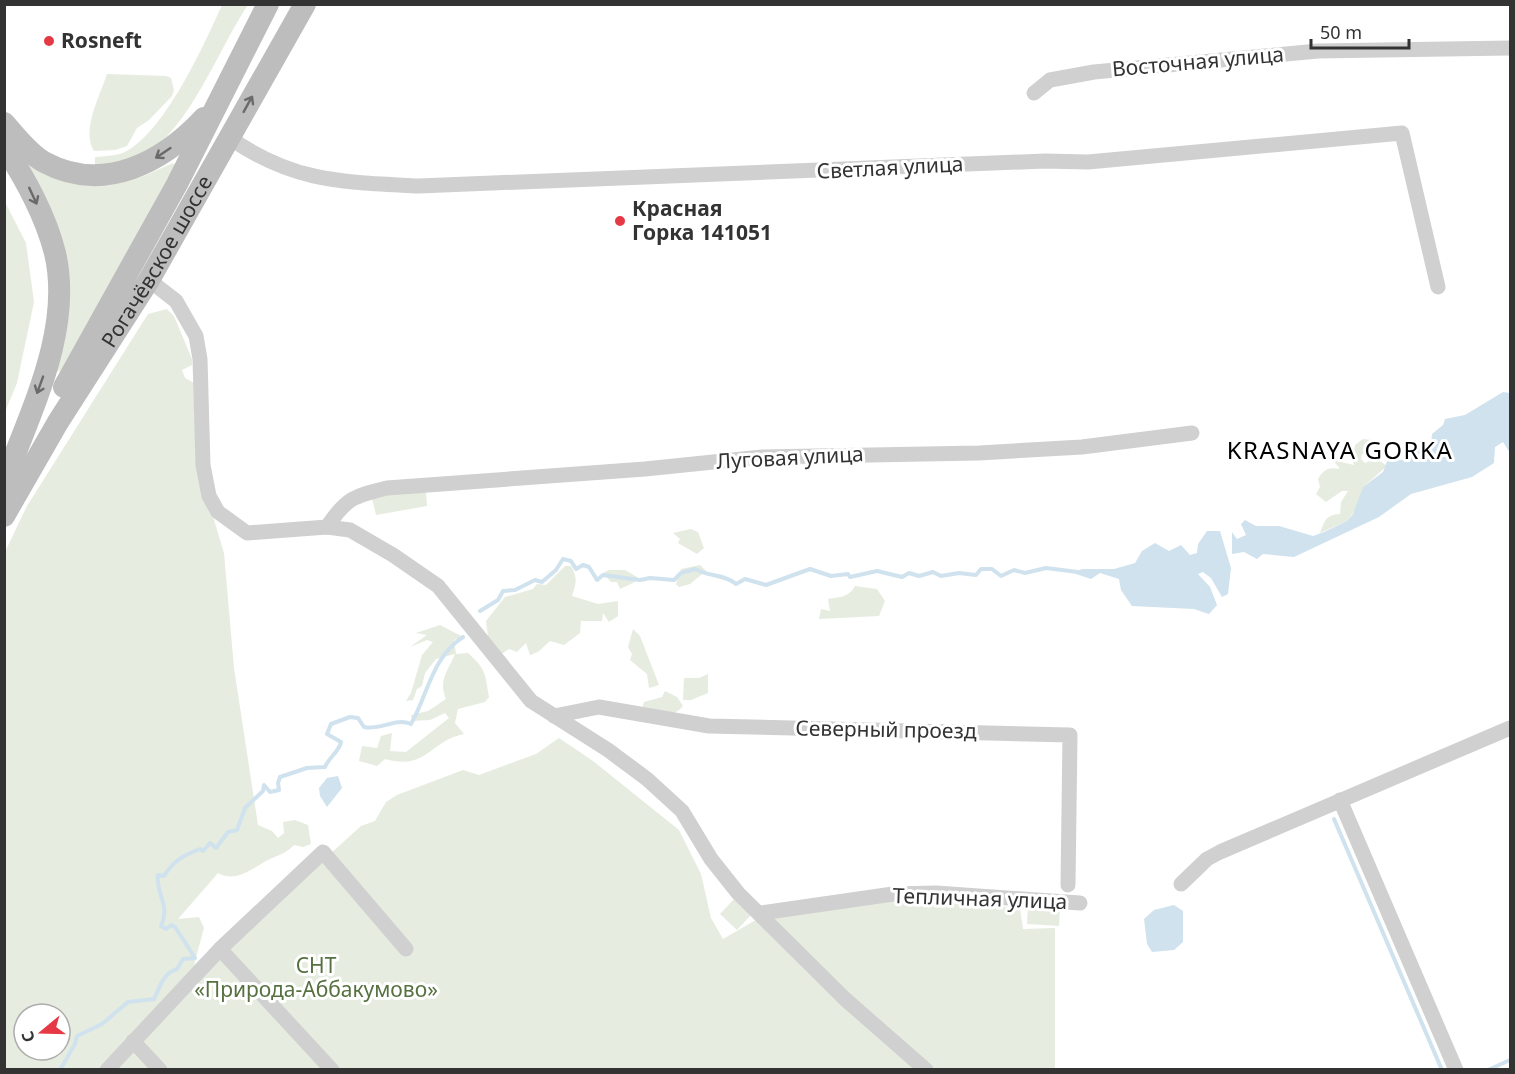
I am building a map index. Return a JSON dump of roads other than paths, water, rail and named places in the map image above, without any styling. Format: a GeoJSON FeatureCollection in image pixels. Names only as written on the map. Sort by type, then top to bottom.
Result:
{"type":"FeatureCollection","features":[{"type":"Feature","properties":{"kind":"main road"},"geometry":{"type":"LineString","coordinates":[[4,493],[177,184],[268,4]]}},
{"type":"Feature","properties":{"kind":"main road","name":"Рогачёвское шоссе"},"geometry":{"type":"LineString","coordinates":[[4,516],[58,422],[149,280],[305,4]]}},
{"type":"Feature","properties":{"kind":"main road"},"geometry":{"type":"LineString","coordinates":[[4,123],[42,161],[69,173],[120,174],[144,165],[189,134],[221,99]]}},
{"type":"Feature","properties":{"kind":"main road"},"geometry":{"type":"LineString","coordinates":[[4,146],[33,194],[47,228],[55,254],[59,282],[58,308],[45,370],[4,483]]}},
{"type":"Feature","properties":{"kind":"street","name":"Восточная улица"},"geometry":{"type":"LineString","coordinates":[[1034,93],[1050,80],[1094,72],[1318,51],[1510,48]]}},
{"type":"Feature","properties":{"kind":"street","name":"Светлая улица"},"geometry":{"type":"LineString","coordinates":[[230,138],[254,155],[290,171],[337,182],[419,186],[1046,161],[1088,162],[1402,133],[1438,286]]}},
{"type":"Feature","properties":{"kind":"street"},"geometry":{"type":"LineString","coordinates":[[149,280],[177,301],[196,336],[200,359],[203,465],[209,496],[218,512],[247,533],[327,527],[350,530],[393,555],[438,586],[535,704],[616,756],[647,779],[682,811],[711,859],[738,893],[761,913],[844,999],[926,1070]]}},
{"type":"Feature","properties":{"kind":"street","name":"Луговая улица"},"geometry":{"type":"LineString","coordinates":[[327,527],[341,505],[365,493],[387,488],[645,469],[762,456],[979,453],[1082,447],[1192,433]]}},
{"type":"Feature","properties":{"kind":"street","name":"Северный проезд"},"geometry":{"type":"LineString","coordinates":[[554,716],[600,707],[709,726],[1070,735],[1068,885]]}},
{"type":"Feature","properties":{"kind":"street"},"geometry":{"type":"LineString","coordinates":[[1181,884],[1207,859],[1510,728]]}},
{"type":"Feature","properties":{"kind":"street"},"geometry":{"type":"LineString","coordinates":[[1340,800],[1456,1070]]}},
{"type":"Feature","properties":{"kind":"street"},"geometry":{"type":"LineString","coordinates":[[107,1070],[220,949],[323,852],[406,949]]}},
{"type":"Feature","properties":{"kind":"street","name":"Тепличная улица"},"geometry":{"type":"LineString","coordinates":[[761,913],[893,894],[936,893],[1080,903]]}},
{"type":"Feature","properties":{"kind":"street"},"geometry":{"type":"LineString","coordinates":[[220,949],[332,1070]]}},
{"type":"Feature","properties":{"kind":"street"},"geometry":{"type":"LineString","coordinates":[[133,1041],[160,1070]]}},
{"type":"Feature","properties":{"kind":"water"},"geometry":{"type":"Polygon","coordinates":[[[1503,392],[1510,393],[1510,453],[1503,442],[1495,447],[1494,463],[1472,477],[1411,494],[1379,517],[1294,557],[1263,554],[1257,559],[1244,552],[1232,554],[1232,532],[1237,539],[1246,535],[1241,524],[1245,520],[1256,526],[1279,526],[1313,536],[1347,521],[1353,514],[1363,487],[1383,472],[1388,459],[1404,460],[1422,444],[1431,444],[1432,434],[1443,425],[1445,419],[1465,415],[1503,392]]]}},
{"type":"Feature","properties":{"kind":"water"},"geometry":{"type":"Polygon","coordinates":[[[1207,531],[1220,531],[1231,568],[1228,594],[1222,597],[1211,578],[1203,572],[1198,574],[1210,587],[1217,605],[1209,614],[1194,609],[1132,606],[1121,590],[1119,579],[1100,573],[1091,579],[1073,573],[1082,569],[1114,569],[1135,563],[1142,551],[1155,543],[1169,551],[1181,545],[1190,555],[1197,553],[1198,544],[1207,531]]]}},
{"type":"Feature","properties":{"kind":"water"},"geometry":{"type":"Polygon","coordinates":[[[338,776],[342,788],[327,807],[320,796],[319,788],[327,778],[338,776]]]}},
{"type":"Feature","properties":{"kind":"water"},"geometry":{"type":"Polygon","coordinates":[[[1174,905],[1183,911],[1183,942],[1174,950],[1152,952],[1147,944],[1144,919],[1154,910],[1174,905]]]}},
{"type":"Feature","properties":{"kind":"waterway"},"geometry":{"type":"LineString","coordinates":[[480,611],[498,600],[503,591],[515,590],[535,580],[542,582],[556,570],[563,559],[571,561],[576,569],[583,565],[589,567],[597,580],[603,575],[640,580],[650,578],[674,580],[681,573],[695,569],[736,584],[745,579],[766,585],[810,569],[831,576],[848,574],[850,577],[877,571],[902,577],[909,573],[919,576],[933,572],[941,576],[959,573],[976,575],[981,569],[992,569],[1001,576],[1014,570],[1025,573],[1046,568],[1078,572]]}},
{"type":"Feature","properties":{"kind":"waterway"},"geometry":{"type":"LineString","coordinates":[[60,1070],[77,1036],[102,1024],[128,1002],[154,999],[165,977],[177,969],[183,959],[195,958],[175,927],[171,925],[166,929],[161,926],[164,919],[164,905],[158,875],[164,876],[179,859],[200,849],[203,851],[210,843],[216,848],[228,832],[237,830],[245,808],[263,791],[264,785],[270,792],[279,790],[280,777],[307,768],[325,767],[341,742],[327,734],[331,724],[350,717],[358,718],[364,727],[370,728],[399,722],[411,724],[437,665],[453,645],[463,637]]}},
{"type":"Feature","properties":{"kind":"waterway"},"geometry":{"type":"LineString","coordinates":[[1334,819],[1442,1070]]}},
{"type":"Feature","properties":{"kind":"waterway"},"geometry":{"type":"LineString","coordinates":[[1488,1070],[1510,1060]]}},
{"type":"Feature","properties":{"kind":"place","name":"Rosneft"},"geometry":{"type":"Point","coordinates":[49,41]}},
{"type":"Feature","properties":{"kind":"place","name":"Красная Горка 141051"},"geometry":{"type":"Point","coordinates":[620,221]}},
{"type":"Feature","properties":{"kind":"district","name":"KRASNAYA GORKA"},"geometry":{"type":"Point","coordinates":[1340,451]}},
{"type":"Feature","properties":{"kind":"park label","name":"СНТ «Природа-Аббакумово»"},"geometry":{"type":"Point","coordinates":[316,978]}}]}
